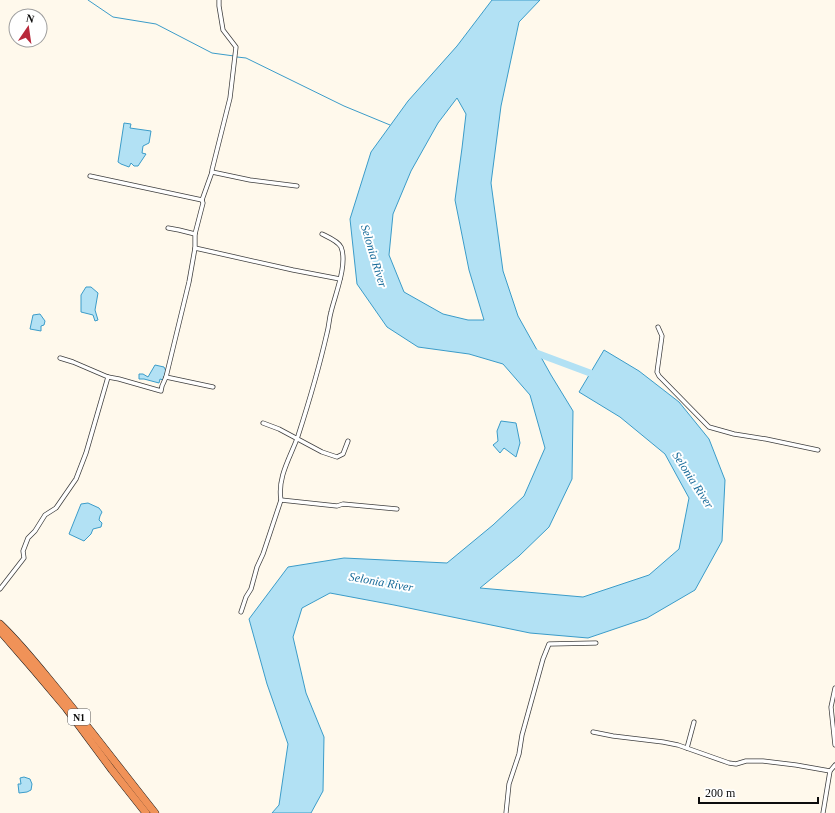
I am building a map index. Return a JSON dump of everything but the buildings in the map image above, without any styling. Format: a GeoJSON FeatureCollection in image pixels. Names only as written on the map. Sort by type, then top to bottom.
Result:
{"type":"FeatureCollection","features":[{"type":"Feature","properties":{"kind":"highway","name":"N1"},"geometry":{"type":"LineString","coordinates":[[0,624],[36,663],[155,813]]}},
{"type":"Feature","properties":{"kind":"highway","name":"N1"},"geometry":{"type":"LineString","coordinates":[[0,631],[66,708],[146,813]]}},
{"type":"Feature","properties":{"kind":"street"},"geometry":{"type":"LineString","coordinates":[[60,358],[108,377],[161,391],[166,377],[189,282],[195,248],[195,234],[202,200],[212,172],[230,98],[236,47],[223,30],[218,6],[219,0]]}},
{"type":"Feature","properties":{"kind":"street"},"geometry":{"type":"LineString","coordinates":[[212,172],[250,180],[297,186]]}},
{"type":"Feature","properties":{"kind":"street"},"geometry":{"type":"LineString","coordinates":[[90,176],[202,200]]}},
{"type":"Feature","properties":{"kind":"street"},"geometry":{"type":"LineString","coordinates":[[168,228],[195,234]]}},
{"type":"Feature","properties":{"kind":"street"},"geometry":{"type":"LineString","coordinates":[[241,612],[246,597],[251,589],[257,567],[263,554],[281,500],[280,495],[283,474],[308,405],[320,363],[331,312],[344,264],[341,246],[330,237],[322,234]]}},
{"type":"Feature","properties":{"kind":"street"},"geometry":{"type":"LineString","coordinates":[[195,248],[340,279]]}},
{"type":"Feature","properties":{"kind":"street"},"geometry":{"type":"LineString","coordinates":[[658,327],[662,336],[657,372],[659,376],[709,427],[734,434],[818,450]]}},
{"type":"Feature","properties":{"kind":"street"},"geometry":{"type":"LineString","coordinates":[[0,589],[24,558],[23,551],[28,538],[36,531],[45,516],[56,508],[76,479],[86,453],[108,377]]}},
{"type":"Feature","properties":{"kind":"street"},"geometry":{"type":"LineString","coordinates":[[166,377],[213,387]]}},
{"type":"Feature","properties":{"kind":"street"},"geometry":{"type":"LineString","coordinates":[[263,423],[279,429],[322,452],[337,457],[343,454],[348,440]]}},
{"type":"Feature","properties":{"kind":"street"},"geometry":{"type":"LineString","coordinates":[[281,500],[337,506],[343,504],[397,509]]}},
{"type":"Feature","properties":{"kind":"street"},"geometry":{"type":"LineString","coordinates":[[506,813],[508,784],[519,754],[522,735],[543,660],[549,644],[596,643]]}},
{"type":"Feature","properties":{"kind":"street"},"geometry":{"type":"LineString","coordinates":[[835,688],[831,707],[835,745]]}},
{"type":"Feature","properties":{"kind":"street"},"geometry":{"type":"LineString","coordinates":[[687,748],[694,722]]}},
{"type":"Feature","properties":{"kind":"street"},"geometry":{"type":"LineString","coordinates":[[593,732],[678,745],[729,763],[736,764],[746,761],[763,761],[830,771]]}},
{"type":"Feature","properties":{"kind":"street"},"geometry":{"type":"LineString","coordinates":[[823,813],[830,771],[835,764]]}},
{"type":"Feature","properties":{"kind":"water"},"geometry":{"type":"Polygon","coordinates":[[[492,0],[540,0],[519,22],[501,106],[491,183],[503,271],[518,316],[573,411],[572,479],[549,527],[519,556],[480,588],[583,597],[649,575],[679,549],[689,498],[665,454],[620,417],[579,392],[604,350],[639,371],[679,402],[709,439],[725,480],[722,541],[695,590],[647,618],[588,638],[530,633],[330,593],[302,608],[293,637],[306,693],[324,737],[323,791],[311,813],[272,813],[279,805],[288,744],[267,684],[249,619],[288,567],[344,558],[447,563],[493,525],[524,496],[545,448],[530,395],[503,364],[469,354],[418,347],[387,327],[357,284],[350,219],[371,152],[408,101],[457,46],[492,0]],[[457,98],[438,123],[411,171],[393,214],[389,255],[404,292],[443,314],[468,320],[484,320],[469,270],[455,200],[466,114],[457,98]]]}},
{"type":"Feature","properties":{"kind":"water"},"geometry":{"type":"Polygon","coordinates":[[[124,123],[131,124],[130,128],[151,131],[149,143],[143,146],[142,153],[146,154],[138,166],[134,166],[131,163],[129,167],[118,162],[124,123]]]}},
{"type":"Feature","properties":{"kind":"water"},"geometry":{"type":"Polygon","coordinates":[[[86,287],[91,287],[98,293],[95,310],[98,320],[95,321],[93,315],[81,312],[81,295],[86,287]]]}},
{"type":"Feature","properties":{"kind":"water"},"geometry":{"type":"Polygon","coordinates":[[[40,314],[45,321],[44,325],[41,326],[41,331],[30,329],[33,315],[40,314]]]}},
{"type":"Feature","properties":{"kind":"water"},"geometry":{"type":"Polygon","coordinates":[[[155,365],[164,367],[166,371],[163,380],[160,379],[159,383],[139,379],[139,374],[143,374],[148,377],[155,365]]]}},
{"type":"Feature","properties":{"kind":"water"},"geometry":{"type":"Polygon","coordinates":[[[501,421],[516,423],[520,443],[516,457],[504,448],[500,453],[493,445],[498,441],[497,431],[501,421]]]}},
{"type":"Feature","properties":{"kind":"water"},"geometry":{"type":"Polygon","coordinates":[[[88,503],[99,508],[102,512],[99,520],[102,523],[101,527],[93,529],[91,534],[84,541],[69,534],[81,504],[88,503]]]}},
{"type":"Feature","properties":{"kind":"water"},"geometry":{"type":"Polygon","coordinates":[[[24,777],[30,779],[32,784],[31,790],[19,793],[18,784],[21,784],[20,778],[24,777]]]}},
{"type":"Feature","properties":{"kind":"waterway"},"geometry":{"type":"LineString","coordinates":[[88,0],[113,17],[156,24],[212,53],[234,56]]}},
{"type":"Feature","properties":{"kind":"waterway"},"geometry":{"type":"LineString","coordinates":[[237,57],[246,58],[344,106],[390,125]]}},
{"type":"Feature","properties":{"kind":"waterway","name":"Selonia River"},"geometry":{"type":"LineString","coordinates":[[531,351],[598,376]]}}]}
